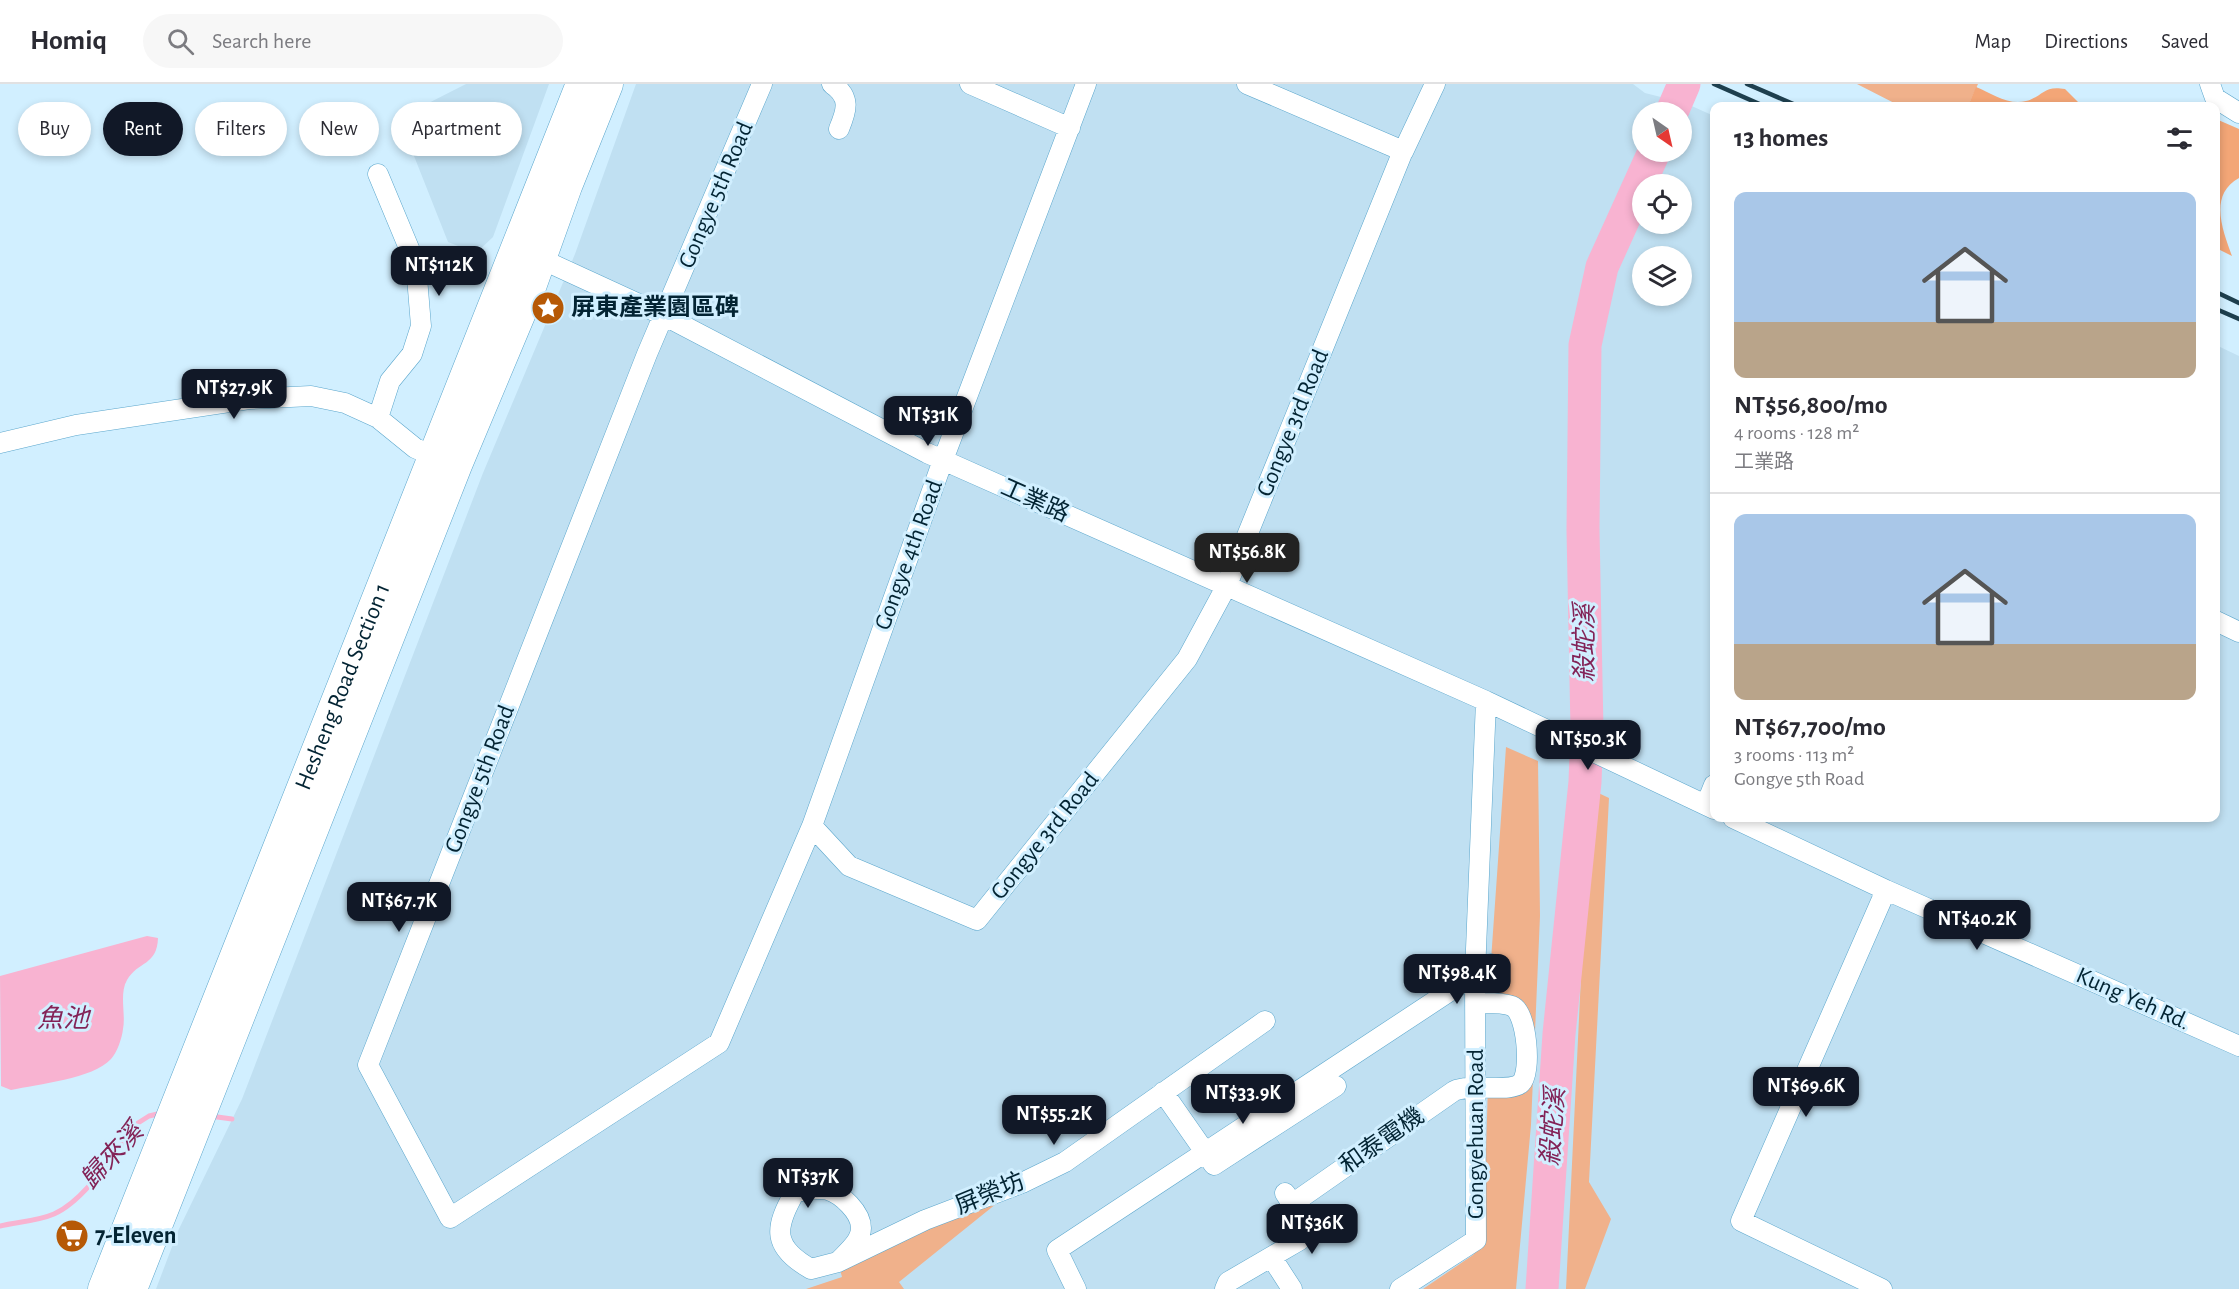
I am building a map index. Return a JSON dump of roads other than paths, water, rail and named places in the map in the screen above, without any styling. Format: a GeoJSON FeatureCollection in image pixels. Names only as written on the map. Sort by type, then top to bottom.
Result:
{"type":"FeatureCollection","features":[{"type":"Feature","properties":{"kind":"main road","name":"Hesheng Road Section 1"},"geometry":{"type":"LineString","coordinates":[[131,1289],[188,1112],[445,461],[525,298],[527,253],[582,84]]}},
{"type":"Feature","properties":{"kind":"main road","name":"Hesheng Road Section 1"},"geometry":{"type":"LineString","coordinates":[[527,253],[608,84]]}},
{"type":"Feature","properties":{"kind":"main road","name":"Hesheng Road Section 1"},"geometry":{"type":"LineString","coordinates":[[104,1289],[188,1112]]}},
{"type":"Feature","properties":{"kind":"street","name":"Gongye 5th Road"},"geometry":{"type":"LineString","coordinates":[[762,84],[634,388],[368,1065],[450,1218],[719,1043],[812,826]]}},
{"type":"Feature","properties":{"kind":"street"},"geometry":{"type":"LineString","coordinates":[[832,84],[843,91],[847,102],[847,111],[839,129]]}},
{"type":"Feature","properties":{"kind":"street"},"geometry":{"type":"LineString","coordinates":[[970,84],[1070,128]]}},
{"type":"Feature","properties":{"kind":"street","name":"Gongye 4th Road"},"geometry":{"type":"LineString","coordinates":[[812,826],[943,460],[1086,84]]}},
{"type":"Feature","properties":{"kind":"street"},"geometry":{"type":"LineString","coordinates":[[1247,84],[1403,152]]}},
{"type":"Feature","properties":{"kind":"street","name":"Gongye 3rd Road"},"geometry":{"type":"LineString","coordinates":[[812,826],[849,866],[976,920],[1187,659],[1227,585],[1403,152],[1435,84]]}},
{"type":"Feature","properties":{"kind":"street"},"geometry":{"type":"LineString","coordinates":[[2210,84],[2215,98],[2239,112]]}},
{"type":"Feature","properties":{"kind":"street"},"geometry":{"type":"LineString","coordinates":[[378,174],[416,265],[421,326],[412,354],[390,381],[378,418]]}},
{"type":"Feature","properties":{"kind":"street","name":"工業路"},"geometry":{"type":"LineString","coordinates":[[527,253],[664,316],[943,460],[1486,702],[1710,807]]}},
{"type":"Feature","properties":{"kind":"street"},"geometry":{"type":"LineString","coordinates":[[0,443],[76,425],[249,399],[311,396],[345,404],[378,418],[415,448],[445,461]]}},
{"type":"Feature","properties":{"kind":"street"},"geometry":{"type":"LineString","coordinates":[[2220,623],[2239,632]]}},
{"type":"Feature","properties":{"kind":"street","name":"Gongyehuan Road"},"geometry":{"type":"LineString","coordinates":[[1400,1289],[1476,1240],[1475,1003],[1483,969],[1486,702]]}},
{"type":"Feature","properties":{"kind":"street","name":"Kung Yeh Rd."},"geometry":{"type":"LineString","coordinates":[[1742,822],[1886,890],[2239,1046]]}},
{"type":"Feature","properties":{"kind":"street"},"geometry":{"type":"LineString","coordinates":[[1882,1289],[1741,1221],[1886,890]]}},
{"type":"Feature","properties":{"kind":"street"},"geometry":{"type":"LineString","coordinates":[[1076,1289],[1058,1250],[1483,969]]}},
{"type":"Feature","properties":{"kind":"street","name":"和泰電機"},"geometry":{"type":"LineString","coordinates":[[1225,1289],[1228,1282],[1293,1246],[1304,1233],[1304,1223],[1289,1198],[1454,1091],[1463,1087],[1512,1087],[1521,1084],[1525,1077],[1526,1029],[1521,1012],[1512,1005],[1475,1003]]}},
{"type":"Feature","properties":{"kind":"street","name":"屏榮坊"},"geometry":{"type":"LineString","coordinates":[[838,1262],[856,1242],[861,1227],[857,1215],[844,1199],[827,1190],[795,1192],[781,1217],[778,1233],[782,1245],[793,1259],[811,1269],[838,1262],[925,1220],[1022,1183],[1065,1162],[1265,1021]]}},
{"type":"Feature","properties":{"kind":"street"},"geometry":{"type":"LineString","coordinates":[[1163,1092],[1214,1165],[1336,1086]]}},
{"type":"Feature","properties":{"kind":"street"},"geometry":{"type":"LineString","coordinates":[[1272,1258],[1292,1289]]}},
{"type":"Feature","properties":{"kind":"water","name":"魚池"},"geometry":{"type":"Polygon","coordinates":[[[147,936],[158,938],[157,947],[151,959],[136,969],[127,980],[123,998],[122,1033],[111,1059],[92,1071],[64,1080],[11,1090],[1,1086],[0,976],[147,936]]]}},
{"type":"Feature","properties":{"kind":"waterway","name":"殺蛇溪"},"geometry":{"type":"LineString","coordinates":[[1676,102],[1684,84]]}},
{"type":"Feature","properties":{"kind":"waterway","name":"殺蛇溪"},"geometry":{"type":"LineString","coordinates":[[1542,1289],[1559,1034],[1585,782],[1587,730],[1583,530],[1585,345],[1602,267],[1649,162]]}},
{"type":"Feature","properties":{"kind":"waterway","name":"歸來溪"},"geometry":{"type":"LineString","coordinates":[[0,1226],[41,1218],[66,1207],[89,1186],[138,1123],[149,1116],[162,1113]]}},
{"type":"Feature","properties":{"kind":"waterway","name":"歸來溪"},"geometry":{"type":"LineString","coordinates":[[210,1116],[232,1119]]}},
{"type":"Feature","properties":{"kind":"railway"},"geometry":{"type":"LineString","coordinates":[[1714,84],[1755,102]]}},
{"type":"Feature","properties":{"kind":"railway"},"geometry":{"type":"LineString","coordinates":[[1747,84],[1789,102]]}},
{"type":"Feature","properties":{"kind":"railway"},"geometry":{"type":"LineString","coordinates":[[2220,294],[2239,303]]}},
{"type":"Feature","properties":{"kind":"railway"},"geometry":{"type":"LineString","coordinates":[[2220,311],[2239,319]]}},
{"type":"Feature","properties":{"kind":"place","name":"屏東產業園區碑"},"geometry":{"type":"Point","coordinates":[548,308]}},
{"type":"Feature","properties":{"kind":"place","name":"7-Eleven"},"geometry":{"type":"Point","coordinates":[72,1236]}}]}
